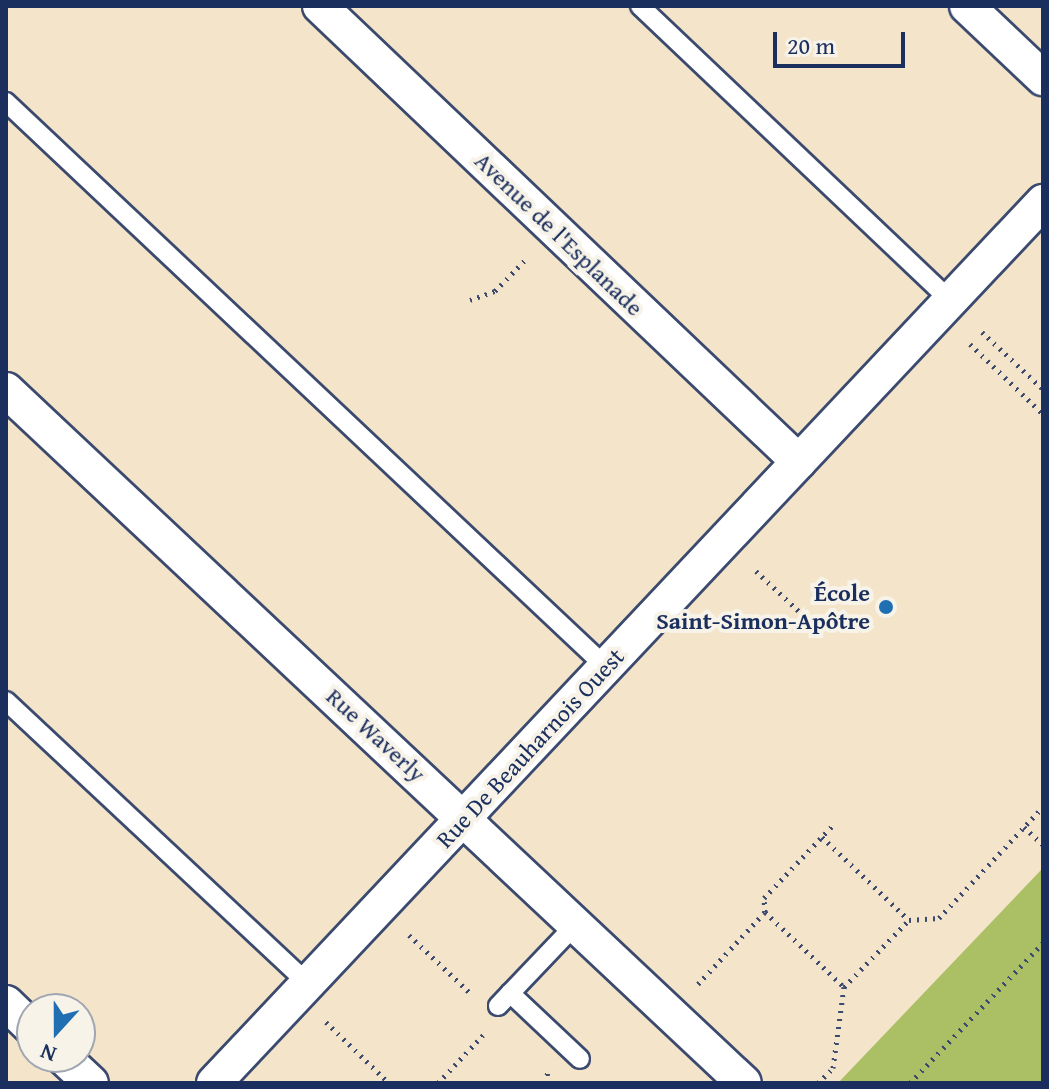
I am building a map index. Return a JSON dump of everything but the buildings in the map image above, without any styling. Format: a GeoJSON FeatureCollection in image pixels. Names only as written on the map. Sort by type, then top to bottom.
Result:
{"type":"FeatureCollection","features":[{"type":"Feature","properties":{"kind":"street","name":"Avenue de l'Esplanade"},"geometry":{"type":"LineString","coordinates":[[320,6],[799,462]]}},
{"type":"Feature","properties":{"kind":"street"},"geometry":{"type":"LineString","coordinates":[[967,6],[1043,78]]}},
{"type":"Feature","properties":{"kind":"street","name":"Rue De Beauharnois Ouest"},"geometry":{"type":"LineString","coordinates":[[214,1083],[1043,202]]}},
{"type":"Feature","properties":{"kind":"street","name":"Rue Waverly"},"geometry":{"type":"LineString","coordinates":[[6,390],[744,1083]]}},
{"type":"Feature","properties":{"kind":"lane"},"geometry":{"type":"LineString","coordinates":[[640,6],[951,301]]}},
{"type":"Feature","properties":{"kind":"lane"},"geometry":{"type":"LineString","coordinates":[[6,102],[606,667]]}},
{"type":"Feature","properties":{"kind":"lane"},"geometry":{"type":"LineString","coordinates":[[6,701],[308,984]]}},
{"type":"Feature","properties":{"kind":"lane"},"geometry":{"type":"LineString","coordinates":[[576,924],[504,999],[580,1059]]}},
{"type":"Feature","properties":{"kind":"path"},"geometry":{"type":"LineString","coordinates":[[470,300],[495,291],[528,257]]}},
{"type":"Feature","properties":{"kind":"path"},"geometry":{"type":"LineString","coordinates":[[982,332],[1043,389]]}},
{"type":"Feature","properties":{"kind":"path"},"geometry":{"type":"LineString","coordinates":[[970,344],[1043,414]]}},
{"type":"Feature","properties":{"kind":"path"},"geometry":{"type":"LineString","coordinates":[[756,571],[803,615]]}},
{"type":"Feature","properties":{"kind":"path"},"geometry":{"type":"LineString","coordinates":[[821,1082],[833,1068],[844,987],[909,920],[939,918],[1043,807]]}},
{"type":"Feature","properties":{"kind":"path"},"geometry":{"type":"LineString","coordinates":[[835,823],[764,898],[765,912],[844,987]]}},
{"type":"Feature","properties":{"kind":"path"},"geometry":{"type":"LineString","coordinates":[[1024,827],[1043,845]]}},
{"type":"Feature","properties":{"kind":"path"},"geometry":{"type":"LineString","coordinates":[[822,837],[909,920]]}},
{"type":"Feature","properties":{"kind":"path"},"geometry":{"type":"LineString","coordinates":[[698,984],[765,912]]}},
{"type":"Feature","properties":{"kind":"path"},"geometry":{"type":"LineString","coordinates":[[910,1083],[1043,943]]}},
{"type":"Feature","properties":{"kind":"path"},"geometry":{"type":"LineString","coordinates":[[326,1022],[389,1083]]}},
{"type":"Feature","properties":{"kind":"path"},"geometry":{"type":"LineString","coordinates":[[438,1083],[478,1040]]}},
{"type":"Feature","properties":{"kind":"green space"},"geometry":{"type":"Polygon","coordinates":[[[1043,868],[1043,1083],[838,1083],[1043,868]]]}},
{"type":"Feature","properties":{"kind":"place","name":"École Saint-Simon-Apôtre"},"geometry":{"type":"Point","coordinates":[886,607]}}]}
